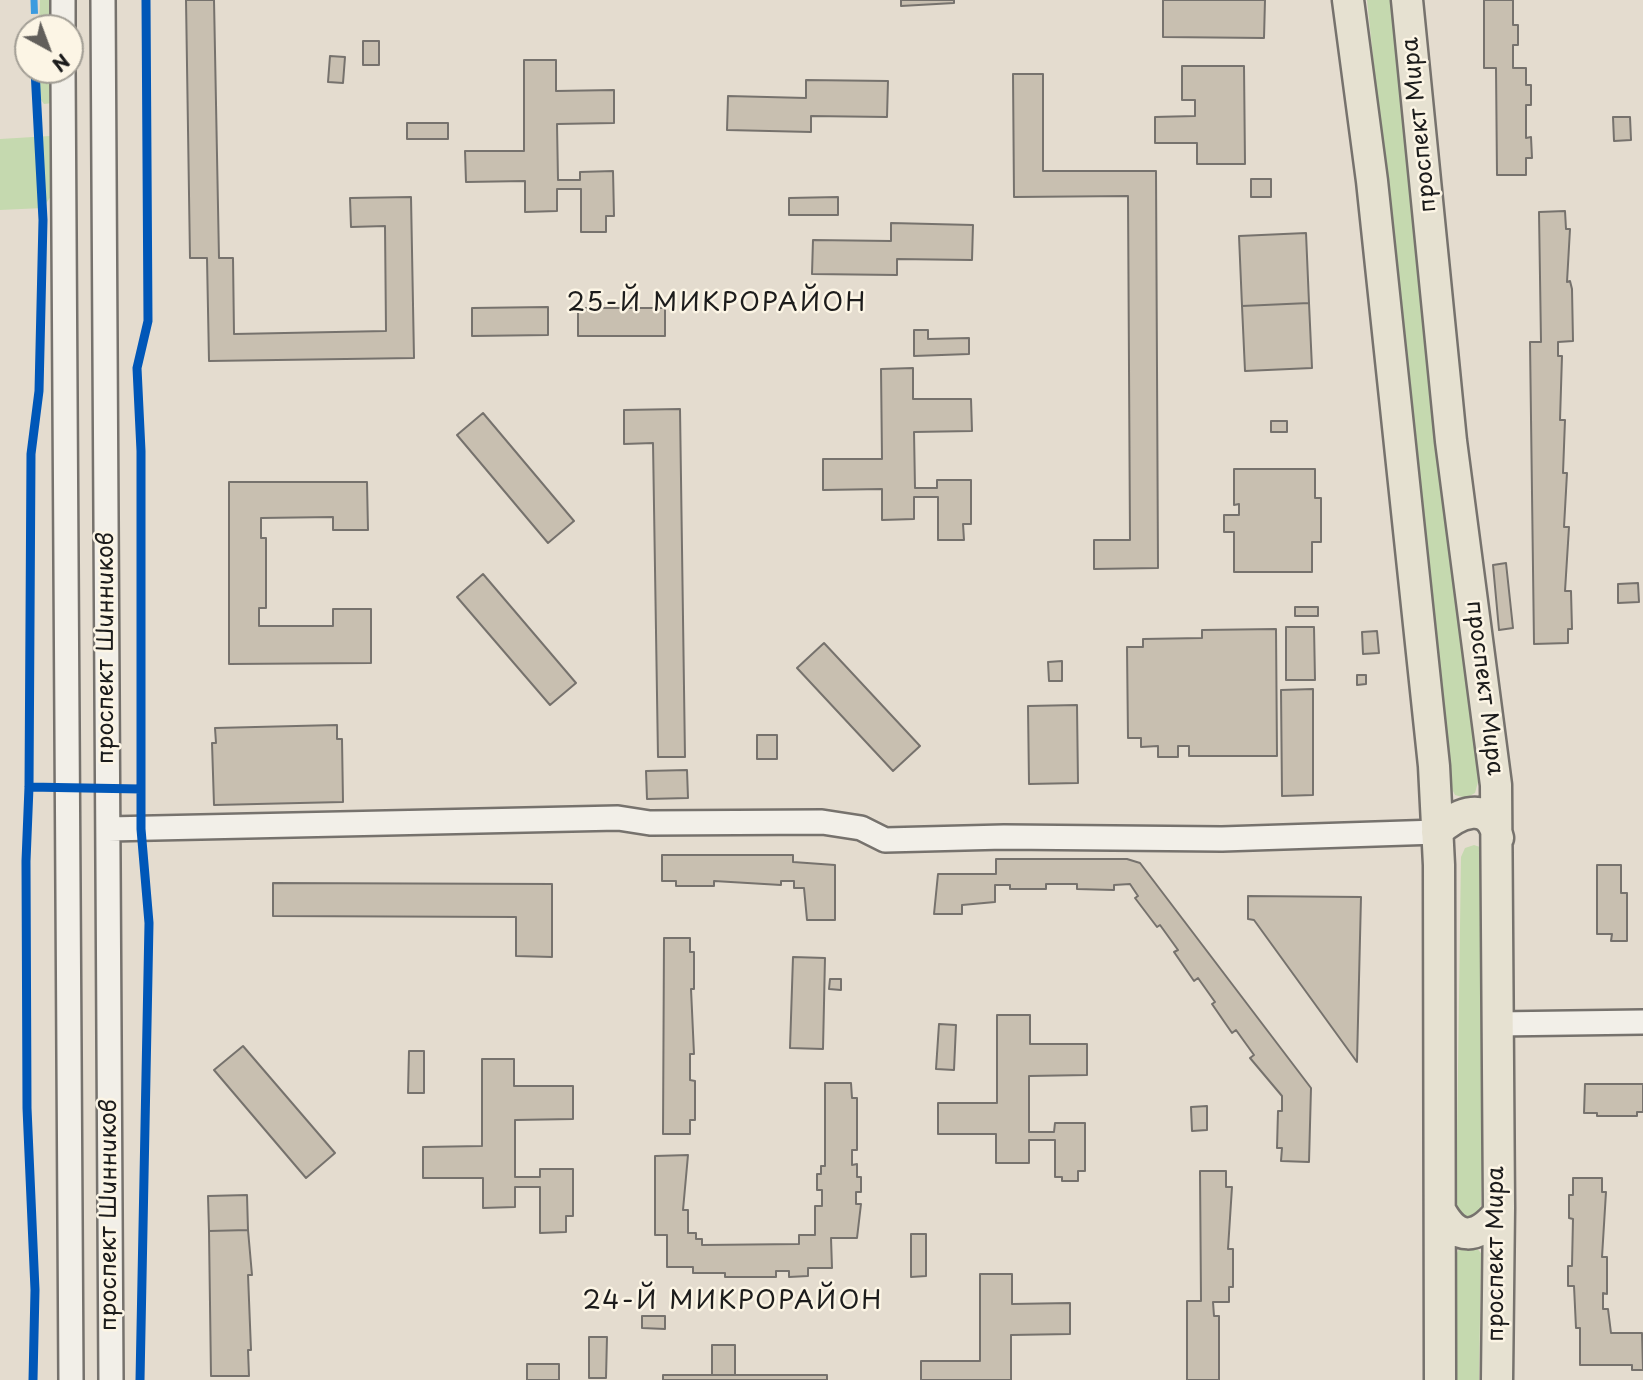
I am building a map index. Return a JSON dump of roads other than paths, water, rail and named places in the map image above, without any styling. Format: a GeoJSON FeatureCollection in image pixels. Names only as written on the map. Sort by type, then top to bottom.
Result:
{"type":"FeatureCollection","features":[{"type":"Feature","properties":{"kind":"main road"},"geometry":{"type":"LineString","coordinates":[[1348,0],[1372,181],[1434,766],[1437,832],[1440,1380]]}},
{"type":"Feature","properties":{"kind":"main road","name":"проспект Мира"},"geometry":{"type":"LineString","coordinates":[[1407,0],[1451,441],[1496,785],[1497,1380]]}},
{"type":"Feature","properties":{"kind":"main road"},"geometry":{"type":"LineString","coordinates":[[1437,832],[1453,817],[1474,812],[1489,819],[1498,838]]}},
{"type":"Feature","properties":{"kind":"main road"},"geometry":{"type":"LineString","coordinates":[[1440,1210],[1449,1226],[1463,1233],[1479,1232],[1498,1214]]}},
{"type":"Feature","properties":{"kind":"street","name":"проспект Шинников"},"geometry":{"type":"LineString","coordinates":[[103,0],[111,1380]]}},
{"type":"Feature","properties":{"kind":"street","name":"проспект Шинников"},"geometry":{"type":"LineString","coordinates":[[63,84],[71,1380]]}},
{"type":"Feature","properties":{"kind":"street"},"geometry":{"type":"LineString","coordinates":[[108,829],[618,818],[650,823],[822,822],[861,828],[885,840],[1004,837],[1222,839],[1437,832]]}},
{"type":"Feature","properties":{"kind":"street"},"geometry":{"type":"LineString","coordinates":[[1496,1024],[1643,1022]]}},
{"type":"Feature","properties":{"kind":"district","name":"25-Й МИКРОРАЙОН"},"geometry":{"type":"Point","coordinates":[717,304]}},
{"type":"Feature","properties":{"kind":"district","name":"24-Й МИКРОРАЙОН"},"geometry":{"type":"Point","coordinates":[733,1302]}}]}
